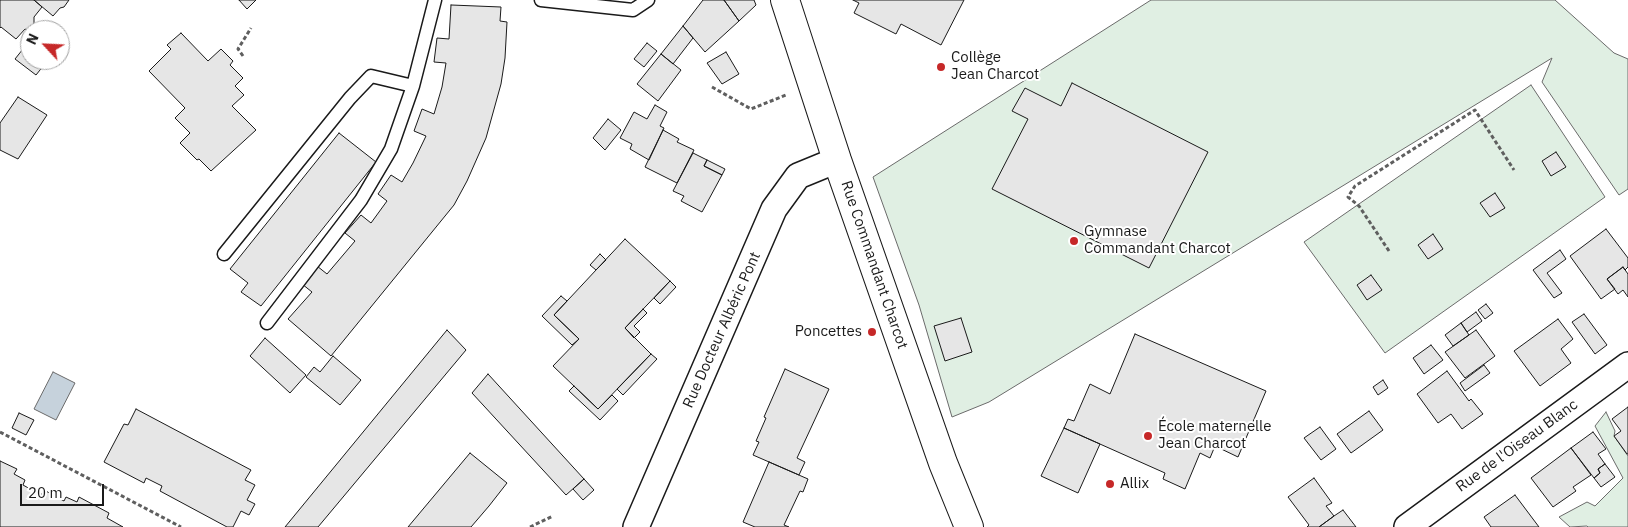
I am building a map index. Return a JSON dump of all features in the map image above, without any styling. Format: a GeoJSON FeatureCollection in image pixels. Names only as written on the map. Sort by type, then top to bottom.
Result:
{"type":"FeatureCollection","features":[{"type":"Feature","properties":{"kind":"main road","name":"Rue Commandant Charcot"},"geometry":{"type":"LineString","coordinates":[[785,0],[837,160],[943,463],[969,527]]}},
{"type":"Feature","properties":{"kind":"street","name":"Rue Docteur Albéric Pont"},"geometry":{"type":"LineString","coordinates":[[636,527],[774,210],[798,176],[837,160]]}},
{"type":"Feature","properties":{"kind":"street","name":"Rue de l'Oiseau Blanc"},"geometry":{"type":"LineString","coordinates":[[1406,527],[1628,365]]}},
{"type":"Feature","properties":{"kind":"lane"},"geometry":{"type":"LineString","coordinates":[[267,323],[361,200],[390,149],[413,86],[435,0]]}},
{"type":"Feature","properties":{"kind":"lane"},"geometry":{"type":"LineString","coordinates":[[541,0],[633,10],[648,0]]}},
{"type":"Feature","properties":{"kind":"lane"},"geometry":{"type":"LineString","coordinates":[[224,254],[350,98],[371,76],[413,86]]}},
{"type":"Feature","properties":{"kind":"path"},"geometry":{"type":"LineString","coordinates":[[244,56],[238,49],[251,28]]}},
{"type":"Feature","properties":{"kind":"path"},"geometry":{"type":"LineString","coordinates":[[712,87],[751,109],[789,94]]}},
{"type":"Feature","properties":{"kind":"path"},"geometry":{"type":"LineString","coordinates":[[1389,250],[1359,206],[1348,197],[1355,186],[1475,110],[1514,170]]}},
{"type":"Feature","properties":{"kind":"path"},"geometry":{"type":"LineString","coordinates":[[0,432],[181,527]]}},
{"type":"Feature","properties":{"kind":"path"},"geometry":{"type":"LineString","coordinates":[[530,527],[554,516]]}},
{"type":"Feature","properties":{"kind":"green space","name":"Gymnase Commandant Charcot"},"geometry":{"type":"Polygon","coordinates":[[[1151,0],[1555,0],[1614,53],[1628,59],[1628,189],[1619,195],[1542,82],[1552,58],[989,402],[952,417],[919,305],[873,177],[1151,0]]]}},
{"type":"Feature","properties":{"kind":"green space"},"geometry":{"type":"Polygon","coordinates":[[[1531,85],[1605,197],[1385,353],[1304,242],[1531,85]]]}},
{"type":"Feature","properties":{"kind":"green space"},"geometry":{"type":"Polygon","coordinates":[[[1606,412],[1615,431],[1614,436],[1628,456],[1628,527],[1570,527],[1559,517],[1587,502],[1595,506],[1623,478],[1595,426],[1606,412]]]}},
{"type":"Feature","properties":{"kind":"shaded area"},"geometry":{"type":"Polygon","coordinates":[[[53,372],[75,383],[56,420],[34,409],[53,372]]]}},
{"type":"Feature","properties":{"kind":"building"},"geometry":{"type":"Polygon","coordinates":[[[0,0],[34,0],[42,7],[34,17],[34,20],[20,20],[20,35],[16,39],[0,28],[0,0]]]}},
{"type":"Feature","properties":{"kind":"building"},"geometry":{"type":"Polygon","coordinates":[[[34,0],[69,0],[53,16],[34,0]]]}},
{"type":"Feature","properties":{"kind":"building"},"geometry":{"type":"Polygon","coordinates":[[[239,0],[256,0],[247,9],[239,0]]]}},
{"type":"Feature","properties":{"kind":"building"},"geometry":{"type":"Polygon","coordinates":[[[703,0],[724,0],[739,21],[705,52],[683,26],[703,0]]]}},
{"type":"Feature","properties":{"kind":"building"},"geometry":{"type":"Polygon","coordinates":[[[724,0],[754,0],[756,5],[739,21],[724,0]]]}},
{"type":"Feature","properties":{"kind":"building"},"geometry":{"type":"Polygon","coordinates":[[[853,0],[964,0],[941,45],[901,24],[896,34],[854,13],[859,3],[853,0]]]}},
{"type":"Feature","properties":{"kind":"building"},"geometry":{"type":"Polygon","coordinates":[[[451,5],[501,7],[500,21],[507,22],[501,84],[486,138],[454,205],[331,356],[288,319],[312,292],[302,284],[317,266],[327,274],[355,241],[345,233],[361,215],[371,223],[387,201],[378,194],[391,175],[402,182],[413,163],[426,136],[414,131],[422,109],[434,114],[442,87],[446,63],[434,62],[437,38],[449,39],[451,5]]]}},
{"type":"Feature","properties":{"kind":"building"},"geometry":{"type":"Polygon","coordinates":[[[683,26],[693,38],[673,64],[661,54],[683,26]]]}},
{"type":"Feature","properties":{"kind":"building"},"geometry":{"type":"Polygon","coordinates":[[[181,33],[208,61],[221,49],[233,61],[230,65],[243,78],[235,86],[244,95],[232,106],[256,130],[211,171],[180,143],[190,133],[175,118],[185,108],[149,71],[171,49],[167,45],[181,33]]]}},
{"type":"Feature","properties":{"kind":"building"},"geometry":{"type":"Polygon","coordinates":[[[647,43],[657,51],[644,67],[634,59],[647,43]]]}},
{"type":"Feature","properties":{"kind":"building"},"geometry":{"type":"Polygon","coordinates":[[[726,52],[739,74],[722,84],[707,63],[726,52]]]}},
{"type":"Feature","properties":{"kind":"building"},"geometry":{"type":"Polygon","coordinates":[[[20,53],[20,63],[15,59],[20,53]]]}},
{"type":"Feature","properties":{"kind":"building"},"geometry":{"type":"Polygon","coordinates":[[[661,54],[681,70],[658,101],[637,84],[661,54]]]}},
{"type":"Feature","properties":{"kind":"building"},"geometry":{"type":"Polygon","coordinates":[[[29,70],[40,70],[36,75],[29,70]]]}},
{"type":"Feature","properties":{"kind":"building"},"geometry":{"type":"Polygon","coordinates":[[[1072,83],[1208,152],[1149,268],[992,189],[1028,119],[1012,111],[1025,88],[1061,106],[1072,83]]]}},
{"type":"Feature","properties":{"kind":"building"},"geometry":{"type":"Polygon","coordinates":[[[18,97],[47,115],[18,159],[0,150],[0,123],[18,97]]]}},
{"type":"Feature","properties":{"kind":"building"},"geometry":{"type":"Polygon","coordinates":[[[655,105],[667,112],[660,126],[664,128],[649,160],[630,149],[632,144],[620,138],[634,112],[647,119],[655,105]]]}},
{"type":"Feature","properties":{"kind":"building"},"geometry":{"type":"Polygon","coordinates":[[[608,119],[621,130],[605,150],[593,138],[608,119]]]}},
{"type":"Feature","properties":{"kind":"building"},"geometry":{"type":"Polygon","coordinates":[[[663,130],[679,139],[677,142],[694,150],[677,183],[645,167],[663,130]]]}},
{"type":"Feature","properties":{"kind":"building"},"geometry":{"type":"Polygon","coordinates":[[[339,133],[376,162],[261,306],[241,292],[248,283],[230,269],[339,133]]]}},
{"type":"Feature","properties":{"kind":"building"},"geometry":{"type":"Polygon","coordinates":[[[1556,152],[1566,167],[1551,176],[1542,161],[1556,152]]]}},
{"type":"Feature","properties":{"kind":"building"},"geometry":{"type":"Polygon","coordinates":[[[693,153],[707,160],[704,166],[722,175],[702,212],[681,201],[684,196],[673,191],[693,153]]]}},
{"type":"Feature","properties":{"kind":"building"},"geometry":{"type":"Polygon","coordinates":[[[707,160],[725,169],[722,175],[704,166],[707,160]]]}},
{"type":"Feature","properties":{"kind":"building"},"geometry":{"type":"Polygon","coordinates":[[[1495,193],[1505,208],[1490,217],[1480,203],[1495,193]]]}},
{"type":"Feature","properties":{"kind":"building"},"geometry":{"type":"Polygon","coordinates":[[[1606,229],[1628,258],[1628,267],[1625,270],[1623,267],[1607,279],[1615,289],[1601,299],[1570,256],[1606,229]]]}},
{"type":"Feature","properties":{"kind":"building"},"geometry":{"type":"Polygon","coordinates":[[[1433,234],[1443,249],[1428,259],[1418,245],[1433,234]]]}},
{"type":"Feature","properties":{"kind":"building"},"geometry":{"type":"Polygon","coordinates":[[[625,239],[670,281],[625,328],[651,354],[598,409],[553,366],[579,339],[554,315],[625,239]]]}},
{"type":"Feature","properties":{"kind":"building"},"geometry":{"type":"Polygon","coordinates":[[[1560,250],[1566,259],[1547,273],[1562,293],[1554,298],[1533,270],[1560,250]]]}},
{"type":"Feature","properties":{"kind":"building"},"geometry":{"type":"Polygon","coordinates":[[[600,254],[606,260],[596,270],[590,265],[600,254]]]}},
{"type":"Feature","properties":{"kind":"building"},"geometry":{"type":"Polygon","coordinates":[[[1623,267],[1628,274],[1628,297],[1623,290],[1618,294],[1607,279],[1623,267]]]}},
{"type":"Feature","properties":{"kind":"building"},"geometry":{"type":"Polygon","coordinates":[[[1371,275],[1382,290],[1367,300],[1357,285],[1371,275]]]}},
{"type":"Feature","properties":{"kind":"building"},"geometry":{"type":"Polygon","coordinates":[[[670,281],[676,287],[660,304],[654,298],[670,281]]]}},
{"type":"Feature","properties":{"kind":"building"},"geometry":{"type":"Polygon","coordinates":[[[561,296],[567,301],[554,315],[579,339],[572,345],[542,316],[561,296]]]}},
{"type":"Feature","properties":{"kind":"building"},"geometry":{"type":"Polygon","coordinates":[[[1486,304],[1493,313],[1485,319],[1478,310],[1486,304]]]}},
{"type":"Feature","properties":{"kind":"building"},"geometry":{"type":"Polygon","coordinates":[[[643,309],[647,313],[634,326],[640,332],[634,338],[625,328],[643,309]]]}},
{"type":"Feature","properties":{"kind":"building"},"geometry":{"type":"Polygon","coordinates":[[[1476,312],[1482,321],[1467,332],[1461,323],[1476,312]]]}},
{"type":"Feature","properties":{"kind":"building"},"geometry":{"type":"Polygon","coordinates":[[[1584,314],[1607,345],[1595,354],[1572,322],[1584,314]]]}},
{"type":"Feature","properties":{"kind":"building"},"geometry":{"type":"Polygon","coordinates":[[[961,318],[972,352],[945,361],[934,326],[961,318]]]}},
{"type":"Feature","properties":{"kind":"building"},"geometry":{"type":"Polygon","coordinates":[[[1558,319],[1573,339],[1561,349],[1571,363],[1540,386],[1514,351],[1558,319]]]}},
{"type":"Feature","properties":{"kind":"building"},"geometry":{"type":"Polygon","coordinates":[[[1461,323],[1469,335],[1453,346],[1445,335],[1461,323]]]}},
{"type":"Feature","properties":{"kind":"building"},"geometry":{"type":"Polygon","coordinates":[[[447,330],[466,350],[318,527],[285,527],[447,330]]]}},
{"type":"Feature","properties":{"kind":"building"},"geometry":{"type":"Polygon","coordinates":[[[1476,330],[1495,356],[1465,378],[1445,352],[1476,330]]]}},
{"type":"Feature","properties":{"kind":"building"},"geometry":{"type":"Polygon","coordinates":[[[1135,334],[1266,391],[1238,457],[1215,446],[1210,458],[1200,453],[1185,489],[1163,479],[1165,473],[1064,428],[1068,419],[1074,421],[1090,384],[1110,394],[1135,334]]]}},
{"type":"Feature","properties":{"kind":"building"},"geometry":{"type":"Polygon","coordinates":[[[265,338],[306,375],[290,393],[250,356],[265,338]]]}},
{"type":"Feature","properties":{"kind":"building"},"geometry":{"type":"Polygon","coordinates":[[[1431,345],[1443,360],[1424,374],[1413,358],[1431,345]]]}},
{"type":"Feature","properties":{"kind":"building"},"geometry":{"type":"Polygon","coordinates":[[[651,354],[657,359],[623,395],[617,389],[651,354]]]}},
{"type":"Feature","properties":{"kind":"building"},"geometry":{"type":"Polygon","coordinates":[[[333,356],[361,380],[340,405],[306,377],[314,367],[320,372],[333,356]]]}},
{"type":"Feature","properties":{"kind":"building"},"geometry":{"type":"Polygon","coordinates":[[[1484,365],[1490,373],[1465,391],[1460,383],[1484,365]]]}},
{"type":"Feature","properties":{"kind":"building"},"geometry":{"type":"Polygon","coordinates":[[[785,369],[829,389],[797,458],[805,462],[799,475],[753,455],[759,442],[756,441],[766,418],[764,417],[785,369]]]}},
{"type":"Feature","properties":{"kind":"building"},"geometry":{"type":"Polygon","coordinates":[[[1447,371],[1469,401],[1471,399],[1483,414],[1462,429],[1451,414],[1438,423],[1417,394],[1447,371]]]}},
{"type":"Feature","properties":{"kind":"building"},"geometry":{"type":"Polygon","coordinates":[[[488,374],[584,479],[566,495],[472,393],[488,374]]]}},
{"type":"Feature","properties":{"kind":"building"},"geometry":{"type":"Polygon","coordinates":[[[1383,380],[1388,388],[1378,395],[1373,387],[1383,380]]]}},
{"type":"Feature","properties":{"kind":"building"},"geometry":{"type":"Polygon","coordinates":[[[574,386],[598,409],[612,395],[618,401],[600,420],[569,391],[574,386]]]}},
{"type":"Feature","properties":{"kind":"building"},"geometry":{"type":"Polygon","coordinates":[[[1628,407],[1627,454],[1614,436],[1621,431],[1612,419],[1628,407]]]}},
{"type":"Feature","properties":{"kind":"building"},"geometry":{"type":"Polygon","coordinates":[[[136,409],[251,470],[245,480],[255,485],[247,500],[255,504],[249,515],[241,511],[233,527],[227,527],[160,491],[162,486],[146,478],[144,483],[104,462],[124,424],[128,425],[136,409]]]}},
{"type":"Feature","properties":{"kind":"building"},"geometry":{"type":"Polygon","coordinates":[[[1369,411],[1383,430],[1351,453],[1337,434],[1369,411]]]}},
{"type":"Feature","properties":{"kind":"building"},"geometry":{"type":"Polygon","coordinates":[[[19,413],[34,420],[26,435],[12,428],[19,413]]]}},
{"type":"Feature","properties":{"kind":"building"},"geometry":{"type":"Polygon","coordinates":[[[1320,427],[1336,449],[1321,460],[1304,438],[1320,427]]]}},
{"type":"Feature","properties":{"kind":"building"},"geometry":{"type":"Polygon","coordinates":[[[1064,428],[1100,444],[1078,493],[1041,476],[1064,428]]]}},
{"type":"Feature","properties":{"kind":"building"},"geometry":{"type":"Polygon","coordinates":[[[1593,432],[1606,449],[1598,454],[1605,464],[1598,469],[1600,473],[1594,478],[1571,448],[1593,432]]]}},
{"type":"Feature","properties":{"kind":"building"},"geometry":{"type":"Polygon","coordinates":[[[1571,448],[1591,475],[1573,487],[1576,491],[1553,507],[1531,478],[1571,448]]]}},
{"type":"Feature","properties":{"kind":"building"},"geometry":{"type":"Polygon","coordinates":[[[470,453],[507,483],[489,506],[471,527],[408,527],[470,453]]]}},
{"type":"Feature","properties":{"kind":"building"},"geometry":{"type":"Polygon","coordinates":[[[0,461],[17,469],[14,474],[25,480],[23,485],[41,495],[44,490],[64,501],[66,497],[77,502],[79,497],[109,513],[107,518],[123,527],[0,527],[0,461]]]}},
{"type":"Feature","properties":{"kind":"building"},"geometry":{"type":"Polygon","coordinates":[[[769,462],[808,479],[803,492],[800,491],[784,525],[789,527],[755,527],[743,522],[769,462]]]}},
{"type":"Feature","properties":{"kind":"building"},"geometry":{"type":"Polygon","coordinates":[[[1605,464],[1615,477],[1601,487],[1594,478],[1600,473],[1598,469],[1605,464]]]}},
{"type":"Feature","properties":{"kind":"building"},"geometry":{"type":"Polygon","coordinates":[[[1314,478],[1332,503],[1326,506],[1334,516],[1319,527],[1307,527],[1309,525],[1288,497],[1314,478]]]}},
{"type":"Feature","properties":{"kind":"building"},"geometry":{"type":"Polygon","coordinates":[[[584,479],[594,490],[583,500],[573,489],[584,479]]]}},
{"type":"Feature","properties":{"kind":"building"},"geometry":{"type":"Polygon","coordinates":[[[1515,495],[1539,527],[1491,527],[1484,517],[1515,495]]]}},
{"type":"Feature","properties":{"kind":"building"},"geometry":{"type":"Polygon","coordinates":[[[1343,510],[1356,527],[1319,527],[1334,516],[1343,510]]]}},
{"type":"Feature","properties":{"kind":"place","name":"Collège Jean Charcot"},"geometry":{"type":"Point","coordinates":[941,67]}},
{"type":"Feature","properties":{"kind":"place","name":"Gymnase Commandant Charcot"},"geometry":{"type":"Point","coordinates":[1074,241]}},
{"type":"Feature","properties":{"kind":"place","name":"Poncettes"},"geometry":{"type":"Point","coordinates":[872,332]}},
{"type":"Feature","properties":{"kind":"place","name":"École maternelle Jean Charcot"},"geometry":{"type":"Point","coordinates":[1148,436]}},
{"type":"Feature","properties":{"kind":"place","name":"Allix"},"geometry":{"type":"Point","coordinates":[1110,484]}}]}
